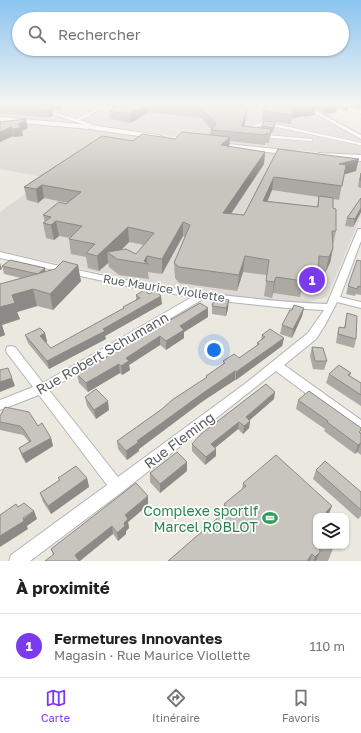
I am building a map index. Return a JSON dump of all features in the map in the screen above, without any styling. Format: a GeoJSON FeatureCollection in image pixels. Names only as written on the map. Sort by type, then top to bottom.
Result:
{"type":"FeatureCollection","features":[{"type":"Feature","properties":{"kind":"main road"},"geometry":{"type":"LineString","coordinates":[[114,130],[164,137]]}},
{"type":"Feature","properties":{"kind":"main road"},"geometry":{"type":"LineString","coordinates":[[207,143],[361,158]]}},
{"type":"Feature","properties":{"kind":"street"},"geometry":{"type":"LineString","coordinates":[[348,130],[361,137]]}},
{"type":"Feature","properties":{"kind":"street","name":"Rue Fleming"},"geometry":{"type":"LineString","coordinates":[[17,561],[277,366],[312,336],[332,302],[361,231]]}},
{"type":"Feature","properties":{"kind":"street","name":"Rue Maurice Viollette"},"geometry":{"type":"LineString","coordinates":[[0,255],[130,284],[201,296],[287,305],[332,302],[361,305]]}},
{"type":"Feature","properties":{"kind":"street","name":"Rue Robert Schumann"},"geometry":{"type":"LineString","coordinates":[[0,405],[42,390],[201,296]]}},
{"type":"Feature","properties":{"kind":"street"},"geometry":{"type":"LineString","coordinates":[[11,350],[117,487]]}},
{"type":"Feature","properties":{"kind":"street"},"geometry":{"type":"LineString","coordinates":[[277,366],[361,427]]}},
{"type":"Feature","properties":{"kind":"lane"},"geometry":{"type":"LineString","coordinates":[[251,130],[250,134],[311,140]]}},
{"type":"Feature","properties":{"kind":"lane"},"geometry":{"type":"LineString","coordinates":[[303,130],[361,144]]}},
{"type":"Feature","properties":{"kind":"shaded area"},"geometry":{"type":"Polygon","coordinates":[[[0,130],[104,130],[361,162],[361,216],[327,297],[310,302],[256,300],[152,284],[0,251],[0,212],[48,178],[0,169],[0,130]]]}},
{"type":"Feature","properties":{"kind":"shaded area"},"geometry":{"type":"Polygon","coordinates":[[[135,130],[348,130],[361,136],[361,155],[250,147],[135,130]]]}},
{"type":"Feature","properties":{"kind":"building"},"geometry":{"type":"Polygon","coordinates":[[[213,130],[271,130],[270,134],[266,133],[266,135],[213,130]]]}},
{"type":"Feature","properties":{"kind":"building"},"geometry":{"type":"Polygon","coordinates":[[[182,132],[230,137],[221,145],[265,152],[223,213],[244,215],[278,149],[359,159],[339,164],[346,165],[342,186],[274,177],[263,201],[318,207],[319,196],[333,198],[333,208],[336,209],[336,231],[332,231],[333,248],[329,257],[319,256],[318,278],[304,276],[303,281],[276,277],[274,282],[266,281],[269,260],[245,256],[239,275],[179,267],[174,263],[190,225],[183,222],[162,259],[147,256],[144,261],[148,264],[117,259],[107,252],[126,249],[136,254],[154,233],[128,227],[97,256],[86,253],[95,244],[69,239],[82,226],[56,221],[51,225],[43,223],[51,217],[43,215],[59,202],[66,204],[81,192],[42,185],[36,189],[24,187],[102,136],[133,141],[142,134],[175,139],[182,132]]]}},
{"type":"Feature","properties":{"kind":"building"},"geometry":{"type":"Polygon","coordinates":[[[361,198],[361,208],[355,219],[347,218],[361,198]]]}},
{"type":"Feature","properties":{"kind":"building"},"geometry":{"type":"Polygon","coordinates":[[[10,260],[45,268],[38,274],[2,266],[10,260]]]}},
{"type":"Feature","properties":{"kind":"building"},"geometry":{"type":"Polygon","coordinates":[[[357,260],[361,261],[361,287],[358,286],[357,289],[348,286],[357,260]]]}},
{"type":"Feature","properties":{"kind":"building"},"geometry":{"type":"Polygon","coordinates":[[[63,261],[78,265],[50,294],[33,289],[12,295],[15,303],[0,307],[0,284],[55,269],[63,261]]]}},
{"type":"Feature","properties":{"kind":"building"},"geometry":{"type":"Polygon","coordinates":[[[144,290],[149,294],[155,291],[161,296],[103,329],[105,331],[47,361],[25,335],[40,328],[45,333],[40,336],[51,348],[124,308],[123,307],[140,298],[136,295],[144,290]]]}},
{"type":"Feature","properties":{"kind":"building"},"geometry":{"type":"Polygon","coordinates":[[[215,298],[229,300],[226,308],[212,306],[215,298]]]}},
{"type":"Feature","properties":{"kind":"building"},"geometry":{"type":"Polygon","coordinates":[[[200,303],[208,308],[180,326],[184,330],[166,341],[160,336],[126,358],[129,361],[121,366],[119,364],[86,383],[77,374],[200,303]]]}},
{"type":"Feature","properties":{"kind":"building"},"geometry":{"type":"Polygon","coordinates":[[[294,305],[304,308],[293,329],[282,325],[294,305]]]}},
{"type":"Feature","properties":{"kind":"building"},"geometry":{"type":"Polygon","coordinates":[[[347,313],[357,316],[356,339],[338,334],[339,327],[345,328],[347,313]]]}},
{"type":"Feature","properties":{"kind":"building"},"geometry":{"type":"Polygon","coordinates":[[[270,329],[284,338],[203,393],[137,441],[139,442],[126,451],[117,441],[162,409],[172,400],[207,377],[206,376],[225,363],[223,361],[234,354],[239,358],[259,344],[257,343],[265,337],[262,335],[270,329]]]}},
{"type":"Feature","properties":{"kind":"building"},"geometry":{"type":"Polygon","coordinates":[[[312,347],[323,348],[327,361],[315,361],[312,347]]]}},
{"type":"Feature","properties":{"kind":"building"},"geometry":{"type":"Polygon","coordinates":[[[339,365],[351,373],[348,375],[361,383],[361,395],[329,374],[339,365]]]}},
{"type":"Feature","properties":{"kind":"building"},"geometry":{"type":"Polygon","coordinates":[[[8,368],[12,378],[0,382],[0,370],[8,368]]]}},
{"type":"Feature","properties":{"kind":"building"},"geometry":{"type":"Polygon","coordinates":[[[266,384],[275,392],[246,417],[250,421],[244,426],[239,422],[211,444],[216,449],[206,457],[192,444],[201,434],[266,384]]]}},
{"type":"Feature","properties":{"kind":"building"},"geometry":{"type":"Polygon","coordinates":[[[96,389],[108,401],[94,410],[85,397],[96,389]]]}},
{"type":"Feature","properties":{"kind":"building"},"geometry":{"type":"Polygon","coordinates":[[[309,391],[361,428],[359,432],[361,434],[361,443],[358,445],[298,400],[309,391]]]}},
{"type":"Feature","properties":{"kind":"building"},"geometry":{"type":"Polygon","coordinates":[[[5,407],[29,412],[38,426],[42,423],[51,438],[22,454],[19,448],[31,441],[20,426],[0,422],[0,416],[5,407]]]}},
{"type":"Feature","properties":{"kind":"building"},"geometry":{"type":"Polygon","coordinates":[[[177,452],[187,462],[160,484],[150,473],[177,452]]]}},
{"type":"Feature","properties":{"kind":"building","name":"Complexe sportif Marcel ROBLOT"},"geometry":{"type":"Polygon","coordinates":[[[276,455],[332,506],[326,512],[327,513],[313,513],[313,549],[320,549],[320,552],[315,557],[312,554],[307,561],[168,561],[228,509],[224,504],[246,486],[243,483],[276,455]]]}},
{"type":"Feature","properties":{"kind":"building"},"geometry":{"type":"Polygon","coordinates":[[[325,461],[361,492],[361,510],[316,470],[325,461]]]}},
{"type":"Feature","properties":{"kind":"building"},"geometry":{"type":"Polygon","coordinates":[[[76,466],[87,478],[48,506],[40,493],[60,480],[58,478],[76,466]]]}},
{"type":"Feature","properties":{"kind":"building"},"geometry":{"type":"Polygon","coordinates":[[[136,483],[148,496],[125,515],[128,519],[124,523],[125,526],[117,533],[112,526],[75,555],[79,561],[45,561],[54,554],[51,549],[136,483]]]}},
{"type":"Feature","properties":{"kind":"building"},"geometry":{"type":"Polygon","coordinates":[[[24,503],[34,511],[23,518],[24,521],[0,536],[0,515],[16,504],[18,507],[24,503]]]}},
{"type":"Feature","properties":{"kind":"place","name":"Fermetures Innovantes"},"geometry":{"type":"Point","coordinates":[312,280]}},
{"type":"Feature","properties":{"kind":"place","name":"Complexe sportif Marcel ROBLOT"},"geometry":{"type":"Point","coordinates":[270,518]}}]}
